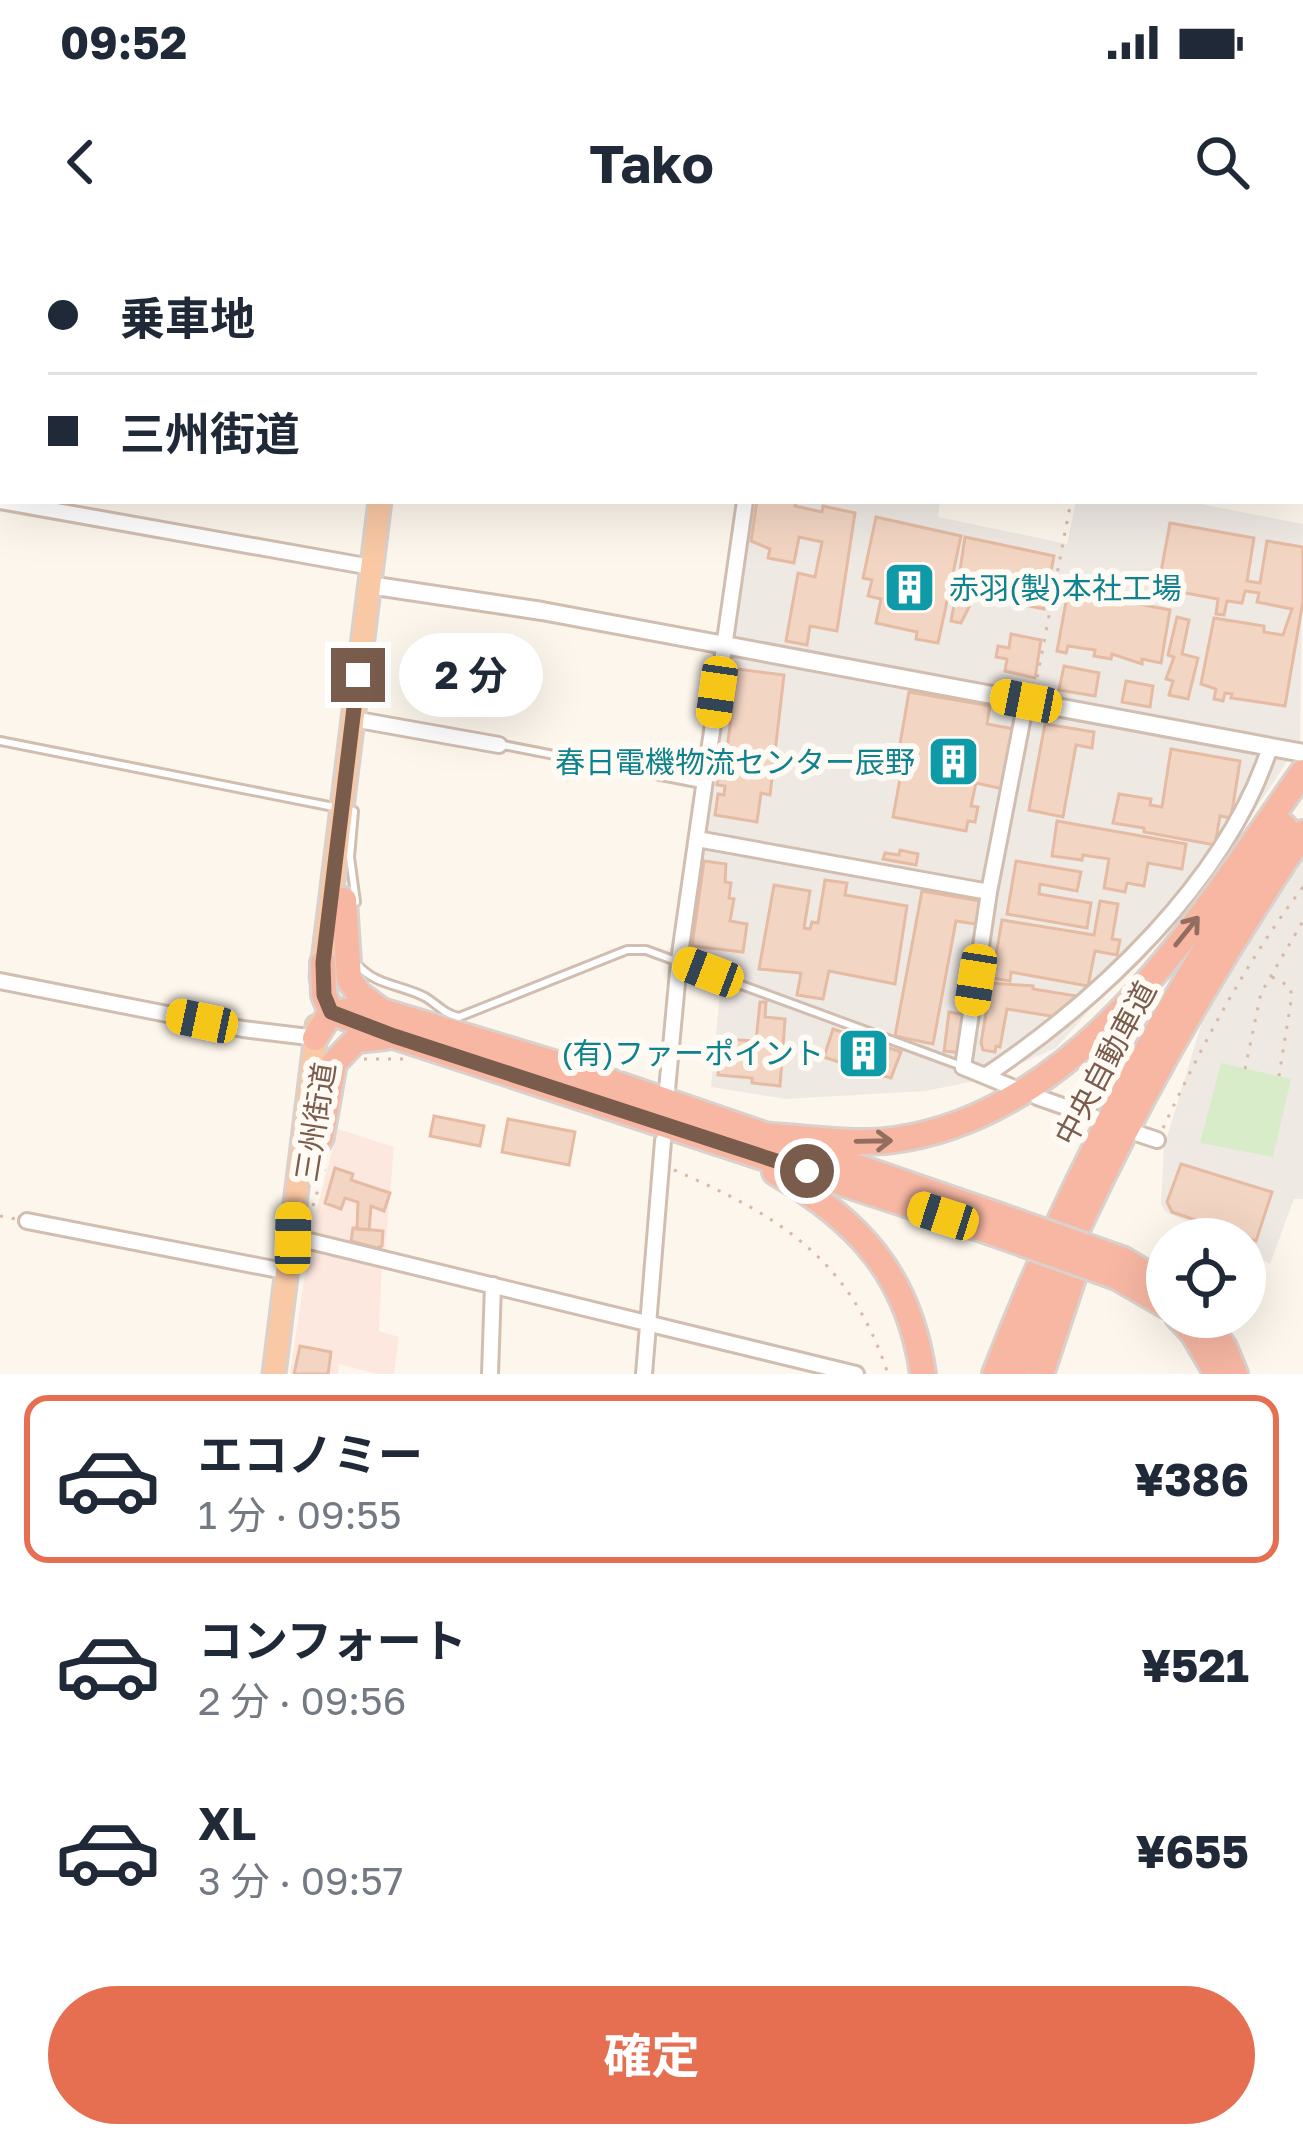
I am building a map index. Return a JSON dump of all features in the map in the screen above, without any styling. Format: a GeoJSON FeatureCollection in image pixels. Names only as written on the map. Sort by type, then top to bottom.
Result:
{"type":"FeatureCollection","features":[{"type":"Feature","properties":{"kind":"highway","name":"三州街道"},"geometry":{"type":"LineString","coordinates":[[293,1238],[316,1146],[323,963],[380,504]]}},
{"type":"Feature","properties":{"kind":"highway"},"geometry":{"type":"LineString","coordinates":[[749,1143],[896,1140],[970,1119],[1037,1084],[1138,991],[1205,909],[1303,772]]}},
{"type":"Feature","properties":{"kind":"highway","name":"中央自動車道"},"geometry":{"type":"LineString","coordinates":[[995,1374],[1041,1259],[1123,1088],[1174,995],[1303,798]]}},
{"type":"Feature","properties":{"kind":"highway","name":"中央自動車道"},"geometry":{"type":"LineString","coordinates":[[1015,1374],[1042,1304],[1140,1098],[1215,968],[1303,833]]}},
{"type":"Feature","properties":{"kind":"highway","name":"三州街道"},"geometry":{"type":"LineString","coordinates":[[331,1012],[350,904],[336,863]]}},
{"type":"Feature","properties":{"kind":"highway"},"geometry":{"type":"LineString","coordinates":[[350,904],[349,980],[382,1011]]}},
{"type":"Feature","properties":{"kind":"highway"},"geometry":{"type":"LineString","coordinates":[[322,1038],[331,1012],[324,995],[323,963]]}},
{"type":"Feature","properties":{"kind":"highway"},"geometry":{"type":"LineString","coordinates":[[331,1012],[382,1011],[570,1068],[749,1143],[824,1201],[876,1253],[911,1320],[922,1374]]}},
{"type":"Feature","properties":{"kind":"highway"},"geometry":{"type":"LineString","coordinates":[[331,1012],[394,1036],[749,1143],[1146,1278]]}},
{"type":"Feature","properties":{"kind":"highway"},"geometry":{"type":"LineString","coordinates":[[316,1146],[334,1063],[356,1040],[394,1036]]}},
{"type":"Feature","properties":{"kind":"highway","name":"三州街道"},"geometry":{"type":"LineString","coordinates":[[274,1374],[293,1238],[294,1193],[322,1038]]}},
{"type":"Feature","properties":{"kind":"highway"},"geometry":{"type":"LineString","coordinates":[[1041,1374],[1140,1098]]}},
{"type":"Feature","properties":{"kind":"highway"},"geometry":{"type":"LineString","coordinates":[[1121,1268],[1146,1289]]}},
{"type":"Feature","properties":{"kind":"highway"},"geometry":{"type":"LineString","coordinates":[[1196,1338],[1217,1374]]}},
{"type":"Feature","properties":{"kind":"highway"},"geometry":{"type":"LineString","coordinates":[[1217,1338],[1235,1374]]}},
{"type":"Feature","properties":{"kind":"street"},"geometry":{"type":"LineString","coordinates":[[10,504],[723,646],[1303,753]]}},
{"type":"Feature","properties":{"kind":"street"},"geometry":{"type":"LineString","coordinates":[[667,1090],[679,961],[745,504]]}},
{"type":"Feature","properties":{"kind":"street"},"geometry":{"type":"LineString","coordinates":[[1014,1088],[963,1067],[989,892],[1029,702]]}},
{"type":"Feature","properties":{"kind":"street"},"geometry":{"type":"LineString","coordinates":[[353,719],[499,745]]}},
{"type":"Feature","properties":{"kind":"street"},"geometry":{"type":"LineString","coordinates":[[985,1076],[1050,1033],[1141,944],[1212,862],[1257,787],[1270,747]]}},
{"type":"Feature","properties":{"kind":"street"},"geometry":{"type":"LineString","coordinates":[[697,838],[989,892]]}},
{"type":"Feature","properties":{"kind":"street"},"geometry":{"type":"LineString","coordinates":[[0,981],[243,1029],[322,1038]]}},
{"type":"Feature","properties":{"kind":"street"},"geometry":{"type":"LineString","coordinates":[[1037,1097],[1094,1118]]}},
{"type":"Feature","properties":{"kind":"street"},"geometry":{"type":"LineString","coordinates":[[1139,1134],[1157,1140]]}},
{"type":"Feature","properties":{"kind":"street"},"geometry":{"type":"LineString","coordinates":[[644,1374],[663,1141]]}},
{"type":"Feature","properties":{"kind":"street"},"geometry":{"type":"LineString","coordinates":[[27,1221],[289,1272]]}},
{"type":"Feature","properties":{"kind":"street"},"geometry":{"type":"LineString","coordinates":[[293,1238],[856,1374]]}},
{"type":"Feature","properties":{"kind":"street"},"geometry":{"type":"LineString","coordinates":[[490,1374],[493,1285]]}},
{"type":"Feature","properties":{"kind":"lane"},"geometry":{"type":"LineString","coordinates":[[0,741],[353,811],[350,904]]}},
{"type":"Feature","properties":{"kind":"lane"},"geometry":{"type":"LineString","coordinates":[[499,745],[704,785]]}},
{"type":"Feature","properties":{"kind":"lane"},"geometry":{"type":"LineString","coordinates":[[356,927],[356,965],[372,979],[421,995],[458,1017],[627,950],[646,950],[963,1067]]}},
{"type":"Feature","properties":{"kind":"path"},"geometry":{"type":"LineString","coordinates":[[1029,702],[1070,504]]}},
{"type":"Feature","properties":{"kind":"path"},"geometry":{"type":"LineString","coordinates":[[1157,1140],[1256,956],[1303,887]]}},
{"type":"Feature","properties":{"kind":"path"},"geometry":{"type":"LineString","coordinates":[[1246,1069],[1261,993],[1303,921]]}},
{"type":"Feature","properties":{"kind":"path"},"geometry":{"type":"LineString","coordinates":[[1270,976],[1288,986],[1292,994],[1279,1076]]}},
{"type":"Feature","properties":{"kind":"path"},"geometry":{"type":"LineString","coordinates":[[354,1064],[362,1059],[404,1061],[415,1054]]}},
{"type":"Feature","properties":{"kind":"path"},"geometry":{"type":"LineString","coordinates":[[661,1165],[769,1215],[807,1244],[855,1298],[888,1374]]}},
{"type":"Feature","properties":{"kind":"shaded area"},"geometry":{"type":"Polygon","coordinates":[[[751,504],[940,504],[938,517],[1067,544],[1075,504],[1201,504],[1303,524],[1300,742],[1219,864],[1056,1048],[985,1079],[925,1091],[786,1099],[711,1087],[721,983],[689,948],[751,504]]]}},
{"type":"Feature","properties":{"kind":"shaded area"},"geometry":{"type":"Polygon","coordinates":[[[1303,858],[1303,1199],[1294,1199],[1270,1264],[1266,1262],[1266,1218],[1179,1218],[1161,1204],[1164,1147],[1209,999],[1303,858]]]}},
{"type":"Feature","properties":{"kind":"shaded area"},"geometry":{"type":"Polygon","coordinates":[[[338,1129],[394,1147],[385,1253],[310,1234],[338,1129]]]}},
{"type":"Feature","properties":{"kind":"shaded area"},"geometry":{"type":"Polygon","coordinates":[[[309,1247],[382,1260],[379,1331],[399,1337],[394,1374],[339,1364],[338,1374],[290,1374],[309,1247]]]}},
{"type":"Feature","properties":{"kind":"green space"},"geometry":{"type":"Polygon","coordinates":[[[1221,1063],[1291,1079],[1273,1157],[1200,1143],[1221,1063]]]}},
{"type":"Feature","properties":{"kind":"building"},"geometry":{"type":"Polygon","coordinates":[[[757,504],[795,504],[822,512],[823,506],[855,513],[837,631],[810,626],[807,645],[786,641],[798,573],[815,577],[822,542],[799,537],[794,563],[768,558],[770,549],[751,541],[757,504]]]}},
{"type":"Feature","properties":{"kind":"building","name":"赤羽(製)本社工場"},"geometry":{"type":"Polygon","coordinates":[[[876,517],[961,536],[938,643],[916,639],[917,632],[876,623],[881,599],[868,596],[872,580],[863,578],[876,517]]]}},
{"type":"Feature","properties":{"kind":"building"},"geometry":{"type":"Polygon","coordinates":[[[1170,523],[1254,538],[1247,581],[1260,583],[1267,541],[1303,547],[1303,601],[1285,706],[1231,698],[1232,694],[1225,693],[1223,701],[1214,699],[1216,689],[1201,684],[1214,618],[1264,626],[1264,632],[1283,635],[1292,609],[1257,602],[1259,593],[1245,591],[1242,603],[1227,601],[1224,615],[1216,614],[1218,599],[1158,588],[1170,523]]]}},
{"type":"Feature","properties":{"kind":"building"},"geometry":{"type":"Polygon","coordinates":[[[965,537],[1054,556],[1044,609],[1014,603],[1016,587],[959,577],[965,537]]]}},
{"type":"Feature","properties":{"kind":"building"},"geometry":{"type":"Polygon","coordinates":[[[1068,591],[1170,610],[1161,663],[1142,659],[1142,664],[1112,654],[1111,659],[1094,656],[1095,650],[1068,646],[1066,653],[1057,651],[1068,591]]]}},
{"type":"Feature","properties":{"kind":"building"},"geometry":{"type":"Polygon","coordinates":[[[956,594],[968,597],[970,605],[961,623],[951,621],[956,594]]]}},
{"type":"Feature","properties":{"kind":"building"},"geometry":{"type":"Polygon","coordinates":[[[1177,617],[1189,620],[1182,654],[1198,658],[1188,699],[1169,695],[1173,681],[1166,679],[1174,657],[1168,655],[1177,617]]]}},
{"type":"Feature","properties":{"kind":"building"},"geometry":{"type":"Polygon","coordinates":[[[1011,634],[1041,640],[1035,678],[1005,671],[1007,659],[996,657],[998,646],[1009,648],[1011,634]]]}},
{"type":"Feature","properties":{"kind":"building"},"geometry":{"type":"Polygon","coordinates":[[[1064,666],[1099,673],[1095,696],[1059,690],[1064,666]]]}},
{"type":"Feature","properties":{"kind":"building"},"geometry":{"type":"Polygon","coordinates":[[[737,669],[784,675],[770,795],[761,793],[757,822],[715,815],[718,794],[724,795],[725,786],[717,785],[720,757],[726,757],[737,669]]]}},
{"type":"Feature","properties":{"kind":"building"},"geometry":{"type":"Polygon","coordinates":[[[1126,681],[1153,686],[1150,707],[1122,702],[1126,681]]]}},
{"type":"Feature","properties":{"kind":"building","name":"春日電機物流センター辰野"},"geometry":{"type":"Polygon","coordinates":[[[909,692],[990,706],[987,724],[1014,729],[1003,789],[976,783],[971,806],[978,807],[975,822],[968,821],[966,831],[893,817],[909,692]]]}},
{"type":"Feature","properties":{"kind":"building"},"geometry":{"type":"Polygon","coordinates":[[[1045,724],[1094,732],[1092,748],[1076,745],[1063,817],[1029,810],[1045,724]]]}},
{"type":"Feature","properties":{"kind":"building"},"geometry":{"type":"Polygon","coordinates":[[[1171,749],[1240,761],[1231,818],[1220,816],[1215,845],[1113,823],[1119,794],[1151,799],[1150,805],[1162,807],[1171,749]]]}},
{"type":"Feature","properties":{"kind":"building"},"geometry":{"type":"Polygon","coordinates":[[[1057,821],[1186,844],[1182,869],[1148,863],[1144,886],[1127,883],[1125,892],[1104,888],[1109,859],[1052,856],[1057,821]]]}},
{"type":"Feature","properties":{"kind":"building"},"geometry":{"type":"Polygon","coordinates":[[[900,850],[918,854],[916,865],[883,859],[885,853],[899,855],[900,850]]]}},
{"type":"Feature","properties":{"kind":"building"},"geometry":{"type":"Polygon","coordinates":[[[704,861],[726,864],[725,882],[731,883],[729,898],[734,899],[730,921],[747,924],[743,952],[692,946],[704,861]]]}},
{"type":"Feature","properties":{"kind":"building"},"geometry":{"type":"Polygon","coordinates":[[[1016,861],[1081,872],[1077,891],[1040,884],[1039,894],[1091,903],[1087,928],[1007,914],[1016,861]]]}},
{"type":"Feature","properties":{"kind":"building"},"geometry":{"type":"Polygon","coordinates":[[[825,880],[847,883],[845,895],[907,906],[895,984],[829,971],[823,999],[797,995],[801,973],[759,969],[774,885],[810,891],[804,928],[810,929],[812,922],[818,923],[825,880]]]}},
{"type":"Feature","properties":{"kind":"building"},"geometry":{"type":"Polygon","coordinates":[[[922,891],[986,902],[982,925],[956,921],[933,1044],[895,1036],[922,891]]]}},
{"type":"Feature","properties":{"kind":"building"},"geometry":{"type":"Polygon","coordinates":[[[1100,901],[1118,904],[1112,939],[1120,940],[1117,955],[1095,951],[1088,986],[1011,972],[1010,981],[992,978],[1002,920],[1094,935],[1100,901]]]}},
{"type":"Feature","properties":{"kind":"building"},"geometry":{"type":"Polygon","coordinates":[[[991,983],[1077,996],[1057,1017],[1007,1009],[995,1052],[983,1050],[981,1043],[991,983]]]}},
{"type":"Feature","properties":{"kind":"building"},"geometry":{"type":"Polygon","coordinates":[[[760,1002],[766,1002],[765,1017],[785,1019],[780,1086],[718,1075],[721,1039],[756,1041],[760,1002]]]}},
{"type":"Feature","properties":{"kind":"building"},"geometry":{"type":"Polygon","coordinates":[[[949,1012],[967,1015],[962,1053],[944,1051],[949,1012]]]}},
{"type":"Feature","properties":{"kind":"building","name":"(有)ファーポイント"},"geometry":{"type":"Polygon","coordinates":[[[833,1029],[901,1052],[891,1078],[864,1071],[868,1057],[858,1054],[854,1067],[824,1057],[833,1029]]]}},
{"type":"Feature","properties":{"kind":"building"},"geometry":{"type":"Polygon","coordinates":[[[434,1116],[484,1126],[480,1146],[430,1136],[434,1116]]]}},
{"type":"Feature","properties":{"kind":"building"},"geometry":{"type":"Polygon","coordinates":[[[508,1119],[575,1132],[569,1165],[502,1152],[508,1119]]]}},
{"type":"Feature","properties":{"kind":"building"},"geometry":{"type":"Polygon","coordinates":[[[1181,1164],[1272,1192],[1264,1218],[1189,1218],[1172,1212],[1167,1202],[1181,1164]]]}},
{"type":"Feature","properties":{"kind":"building"},"geometry":{"type":"Polygon","coordinates":[[[335,1168],[353,1174],[351,1180],[390,1193],[384,1211],[371,1206],[369,1230],[357,1229],[358,1202],[345,1198],[341,1209],[325,1203],[335,1168]]]}},
{"type":"Feature","properties":{"kind":"building"},"geometry":{"type":"Polygon","coordinates":[[[353,1228],[383,1231],[382,1246],[351,1241],[353,1228]]]}},
{"type":"Feature","properties":{"kind":"building"},"geometry":{"type":"Polygon","coordinates":[[[300,1346],[331,1352],[328,1374],[294,1374],[300,1346]]]}},
{"type":"Feature","properties":{"kind":"place","name":"赤羽(製)本社工場"},"geometry":{"type":"Point","coordinates":[910,588]}},
{"type":"Feature","properties":{"kind":"place","name":"春日電機物流センター辰野"},"geometry":{"type":"Point","coordinates":[954,762]}},
{"type":"Feature","properties":{"kind":"place","name":"(有)ファーポイント"},"geometry":{"type":"Point","coordinates":[863,1053]}},
{"type":"Feature","properties":{"kind":"route"},"geometry":{"type":"LineString","coordinates":[[358,675],[323,963],[324,995],[331,1012],[807,1171]]}}]}
